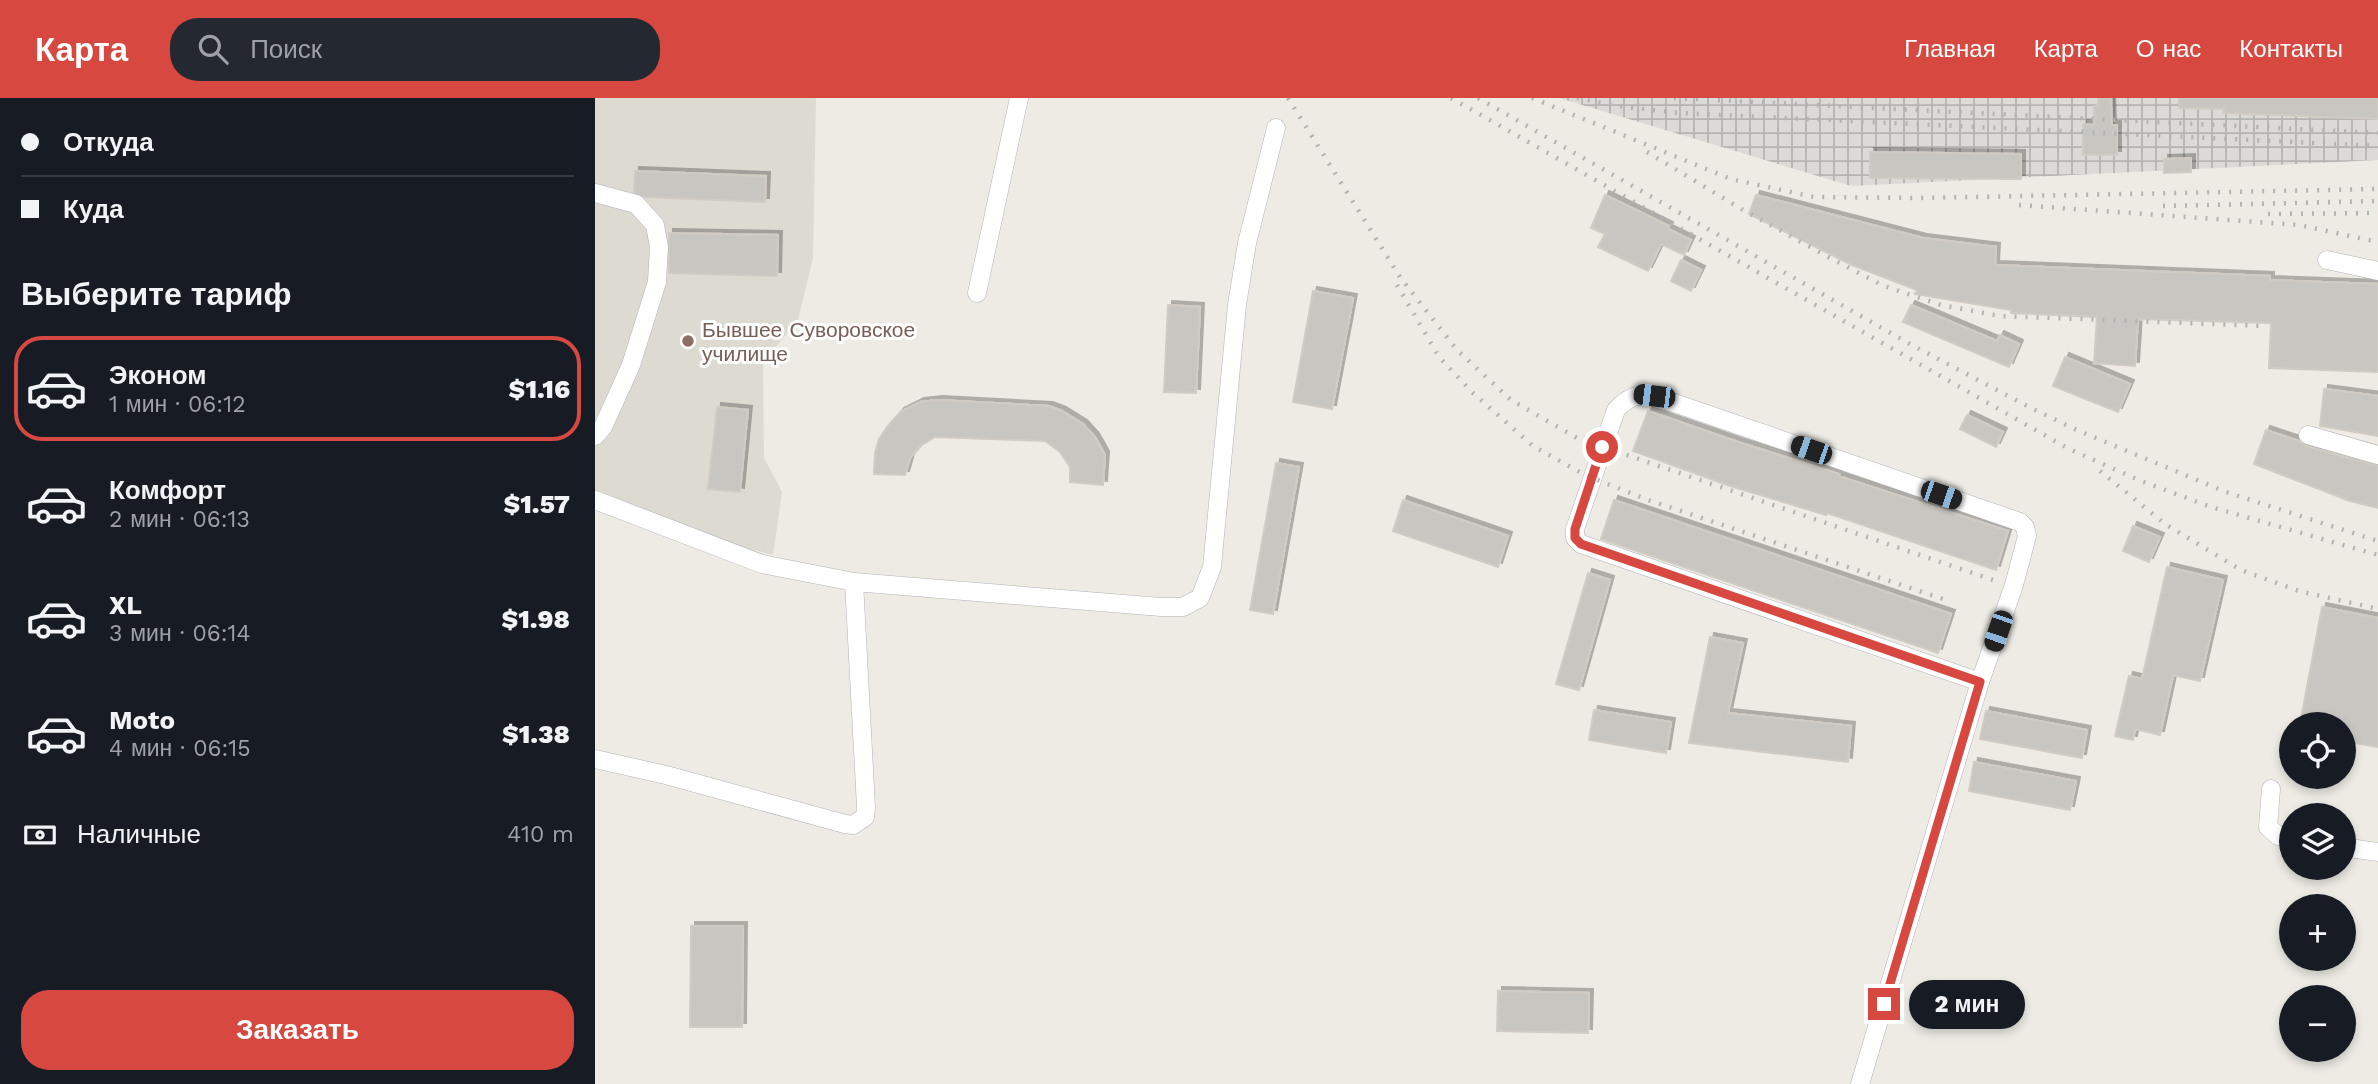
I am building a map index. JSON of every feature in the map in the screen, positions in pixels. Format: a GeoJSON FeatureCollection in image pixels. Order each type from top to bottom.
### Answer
{"type":"FeatureCollection","features":[{"type":"Feature","properties":{"kind":"street"},"geometry":{"type":"LineString","coordinates":[[977,293],[1019,98]]}},
{"type":"Feature","properties":{"kind":"street"},"geometry":{"type":"LineString","coordinates":[[595,500],[762,564],[854,582],[1161,607],[1182,607],[1201,598],[1212,567],[1237,305],[1247,243],[1276,128]]}},
{"type":"Feature","properties":{"kind":"street"},"geometry":{"type":"LineString","coordinates":[[595,193],[636,204],[655,225],[659,247],[657,282],[631,365],[603,427],[595,436]]}},
{"type":"Feature","properties":{"kind":"street"},"geometry":{"type":"LineString","coordinates":[[2327,260],[2378,271]]}},
{"type":"Feature","properties":{"kind":"street"},"geometry":{"type":"LineString","coordinates":[[1860,1084],[1980,682],[2014,585],[2027,536],[2025,527],[2020,522],[1654,396],[1639,394],[1626,399],[1616,410],[1575,529],[1575,538],[1581,544],[1980,682]]}},
{"type":"Feature","properties":{"kind":"street"},"geometry":{"type":"LineString","coordinates":[[2308,435],[2378,455]]}},
{"type":"Feature","properties":{"kind":"street"},"geometry":{"type":"LineString","coordinates":[[595,759],[666,775],[845,824],[853,825],[860,821],[865,817],[866,807],[854,582]]}},
{"type":"Feature","properties":{"kind":"street"},"geometry":{"type":"LineString","coordinates":[[2271,789],[2267,822],[2268,827],[2279,836]]}},
{"type":"Feature","properties":{"kind":"street"},"geometry":{"type":"LineString","coordinates":[[2356,849],[2378,852]]}},
{"type":"Feature","properties":{"kind":"shaded area","name":"Бывшее Суворовское училище"},"geometry":{"type":"Polygon","coordinates":[[[595,98],[816,98],[813,258],[798,320],[763,362],[764,458],[782,492],[773,555],[682,526],[595,491],[595,98]]]}},
{"type":"Feature","properties":{"kind":"shaded area"},"geometry":{"type":"Polygon","coordinates":[[[1559,98],[2378,98],[2378,160],[1851,186],[1559,98]]]}},
{"type":"Feature","properties":{"kind":"building"},"geometry":{"type":"Polygon","coordinates":[[[2098,98],[2111,98],[2112,125],[2117,125],[2117,155],[2083,155],[2083,124],[2094,125],[2094,106],[2098,106],[2098,98]]]}},
{"type":"Feature","properties":{"kind":"building"},"geometry":{"type":"Polygon","coordinates":[[[2179,98],[2378,98],[2378,119],[2223,113],[2224,109],[2179,108],[2179,98]]]}},
{"type":"Feature","properties":{"kind":"building"},"geometry":{"type":"Polygon","coordinates":[[[1870,152],[2021,154],[2021,179],[1870,178],[1870,152]]]}},
{"type":"Feature","properties":{"kind":"building"},"geometry":{"type":"Polygon","coordinates":[[[2191,158],[2191,172],[2164,173],[2164,159],[2191,158]]]}},
{"type":"Feature","properties":{"kind":"building"},"geometry":{"type":"Polygon","coordinates":[[[635,171],[766,176],[765,202],[645,197],[634,192],[635,171]]]}},
{"type":"Feature","properties":{"kind":"building"},"geometry":{"type":"Polygon","coordinates":[[[1605,195],[1669,226],[1668,229],[1691,240],[1684,255],[1661,244],[1648,271],[1598,247],[1605,234],[1591,228],[1605,195]]]}},
{"type":"Feature","properties":{"kind":"building"},"geometry":{"type":"Polygon","coordinates":[[[1756,195],[1923,238],[1996,247],[1995,265],[2270,276],[2270,280],[2378,284],[2378,372],[2269,368],[2271,323],[2138,319],[2135,366],[2094,363],[2097,317],[2011,313],[2011,310],[1915,294],[1917,290],[1852,265],[1749,214],[1756,195]]]}},
{"type":"Feature","properties":{"kind":"building"},"geometry":{"type":"Polygon","coordinates":[[[669,233],[778,235],[777,276],[669,273],[669,233]]]}},
{"type":"Feature","properties":{"kind":"building"},"geometry":{"type":"Polygon","coordinates":[[[1681,260],[1701,270],[1691,291],[1671,281],[1681,260]]]}},
{"type":"Feature","properties":{"kind":"building"},"geometry":{"type":"Polygon","coordinates":[[[1313,291],[1353,298],[1332,409],[1293,402],[1313,291]]]}},
{"type":"Feature","properties":{"kind":"building"},"geometry":{"type":"Polygon","coordinates":[[[1168,305],[1200,307],[1196,393],[1164,392],[1168,305]]]}},
{"type":"Feature","properties":{"kind":"building"},"geometry":{"type":"Polygon","coordinates":[[[1911,305],[1997,341],[2000,335],[2019,344],[2009,367],[1903,322],[1911,305]]]}},
{"type":"Feature","properties":{"kind":"building"},"geometry":{"type":"Polygon","coordinates":[[[2065,357],[2130,384],[2118,412],[2053,386],[2065,357]]]}},
{"type":"Feature","properties":{"kind":"building"},"geometry":{"type":"Polygon","coordinates":[[[2324,389],[2378,396],[2378,436],[2320,426],[2324,389]]]}},
{"type":"Feature","properties":{"kind":"building"},"geometry":{"type":"Polygon","coordinates":[[[938,400],[1049,406],[1062,411],[1083,424],[1095,437],[1105,455],[1103,485],[1070,482],[1070,467],[1060,452],[1045,441],[935,437],[920,446],[910,458],[905,475],[874,474],[875,453],[879,439],[887,427],[900,412],[920,402],[938,400]]]}},
{"type":"Feature","properties":{"kind":"building"},"geometry":{"type":"Polygon","coordinates":[[[717,407],[748,410],[740,492],[708,489],[717,407]]]}},
{"type":"Feature","properties":{"kind":"building"},"geometry":{"type":"Polygon","coordinates":[[[1648,411],[2008,531],[1996,570],[1827,513],[1826,515],[1727,485],[1633,451],[1648,411]]]}},
{"type":"Feature","properties":{"kind":"building"},"geometry":{"type":"Polygon","coordinates":[[[1967,415],[2003,432],[1996,447],[1960,429],[1967,415]]]}},
{"type":"Feature","properties":{"kind":"building"},"geometry":{"type":"Polygon","coordinates":[[[2266,430],[2299,441],[2305,446],[2378,466],[2378,508],[2350,501],[2254,464],[2266,430]]]}},
{"type":"Feature","properties":{"kind":"building"},"geometry":{"type":"Polygon","coordinates":[[[1276,463],[1299,467],[1273,614],[1250,610],[1276,463]]]}},
{"type":"Feature","properties":{"kind":"building"},"geometry":{"type":"Polygon","coordinates":[[[1403,500],[1508,536],[1498,567],[1393,531],[1403,500]]]}},
{"type":"Feature","properties":{"kind":"building"},"geometry":{"type":"Polygon","coordinates":[[[1614,500],[1951,614],[1938,653],[1601,539],[1614,500]]]}},
{"type":"Feature","properties":{"kind":"building"},"geometry":{"type":"Polygon","coordinates":[[[2133,526],[2160,537],[2149,562],[2123,551],[2133,526]]]}},
{"type":"Feature","properties":{"kind":"building"},"geometry":{"type":"Polygon","coordinates":[[[2167,567],[2223,580],[2200,681],[2173,675],[2160,735],[2135,729],[2133,740],[2115,736],[2129,676],[2142,679],[2167,567]]]}},
{"type":"Feature","properties":{"kind":"building"},"geometry":{"type":"Polygon","coordinates":[[[1588,573],[1610,580],[1579,690],[1556,684],[1588,573]]]}},
{"type":"Feature","properties":{"kind":"building"},"geometry":{"type":"Polygon","coordinates":[[[2322,607],[2378,618],[2378,747],[2356,743],[2356,712],[2302,712],[2322,607]]]}},
{"type":"Feature","properties":{"kind":"building"},"geometry":{"type":"Polygon","coordinates":[[[1710,637],[1743,643],[1728,713],[1851,726],[1848,762],[1689,743],[1710,637]]]}},
{"type":"Feature","properties":{"kind":"building"},"geometry":{"type":"Polygon","coordinates":[[[1594,710],[1671,722],[1666,753],[1589,740],[1594,710]]]}},
{"type":"Feature","properties":{"kind":"building"},"geometry":{"type":"Polygon","coordinates":[[[1986,711],[2087,730],[2082,758],[1980,739],[1986,711]]]}},
{"type":"Feature","properties":{"kind":"building"},"geometry":{"type":"Polygon","coordinates":[[[1974,762],[2076,781],[2070,810],[1969,791],[1974,762]]]}},
{"type":"Feature","properties":{"kind":"building"},"geometry":{"type":"Polygon","coordinates":[[[691,926],[743,926],[742,1027],[690,1027],[691,926]]]}},
{"type":"Feature","properties":{"kind":"building"},"geometry":{"type":"Polygon","coordinates":[[[1498,991],[1589,993],[1588,1033],[1497,1031],[1498,991]]]}},
{"type":"Feature","properties":{"kind":"railway"},"geometry":{"type":"LineString","coordinates":[[1288,98],[1400,277],[1457,350],[1511,400],[1577,438],[1999,582]]}},
{"type":"Feature","properties":{"kind":"railway"},"geometry":{"type":"LineString","coordinates":[[1451,98],[2069,449],[2141,481],[2211,507],[2378,555]]}},
{"type":"Feature","properties":{"kind":"railway"},"geometry":{"type":"LineString","coordinates":[[1478,98],[1910,344],[2031,408],[2079,431],[2226,492],[2378,541]]}},
{"type":"Feature","properties":{"kind":"railway"},"geometry":{"type":"LineString","coordinates":[[1532,98],[1731,179],[1814,197],[1921,198],[2378,189]]}},
{"type":"Feature","properties":{"kind":"railway"},"geometry":{"type":"LineString","coordinates":[[1577,98],[1680,113],[2378,146]]}},
{"type":"Feature","properties":{"kind":"railway"},"geometry":{"type":"LineString","coordinates":[[1674,98],[2378,133]]}},
{"type":"Feature","properties":{"kind":"railway"},"geometry":{"type":"LineString","coordinates":[[1647,152],[1743,210],[1832,259],[1884,286],[1941,305],[2000,316],[2264,326]]}},
{"type":"Feature","properties":{"kind":"railway"},"geometry":{"type":"LineString","coordinates":[[2163,206],[2378,201]]}},
{"type":"Feature","properties":{"kind":"railway"},"geometry":{"type":"LineString","coordinates":[[2019,205],[2299,225],[2378,242]]}},
{"type":"Feature","properties":{"kind":"railway"},"geometry":{"type":"LineString","coordinates":[[2268,214],[2378,213]]}},
{"type":"Feature","properties":{"kind":"railway"},"geometry":{"type":"LineString","coordinates":[[1397,285],[1439,357],[1473,393],[1533,446],[1585,475],[1651,501],[1946,600]]}},
{"type":"Feature","properties":{"kind":"railway"},"geometry":{"type":"LineString","coordinates":[[2100,471],[2165,524],[2241,570],[2299,591],[2378,609]]}},
{"type":"Feature","properties":{"kind":"place","name":"Бывшее Суворовское училище"},"geometry":{"type":"Point","coordinates":[688,341]}},
{"type":"Feature","properties":{"kind":"route"},"geometry":{"type":"LineString","coordinates":[[1602,447],[1575,529],[1575,538],[1581,544],[1980,682],[1884,1004]]}}]}
